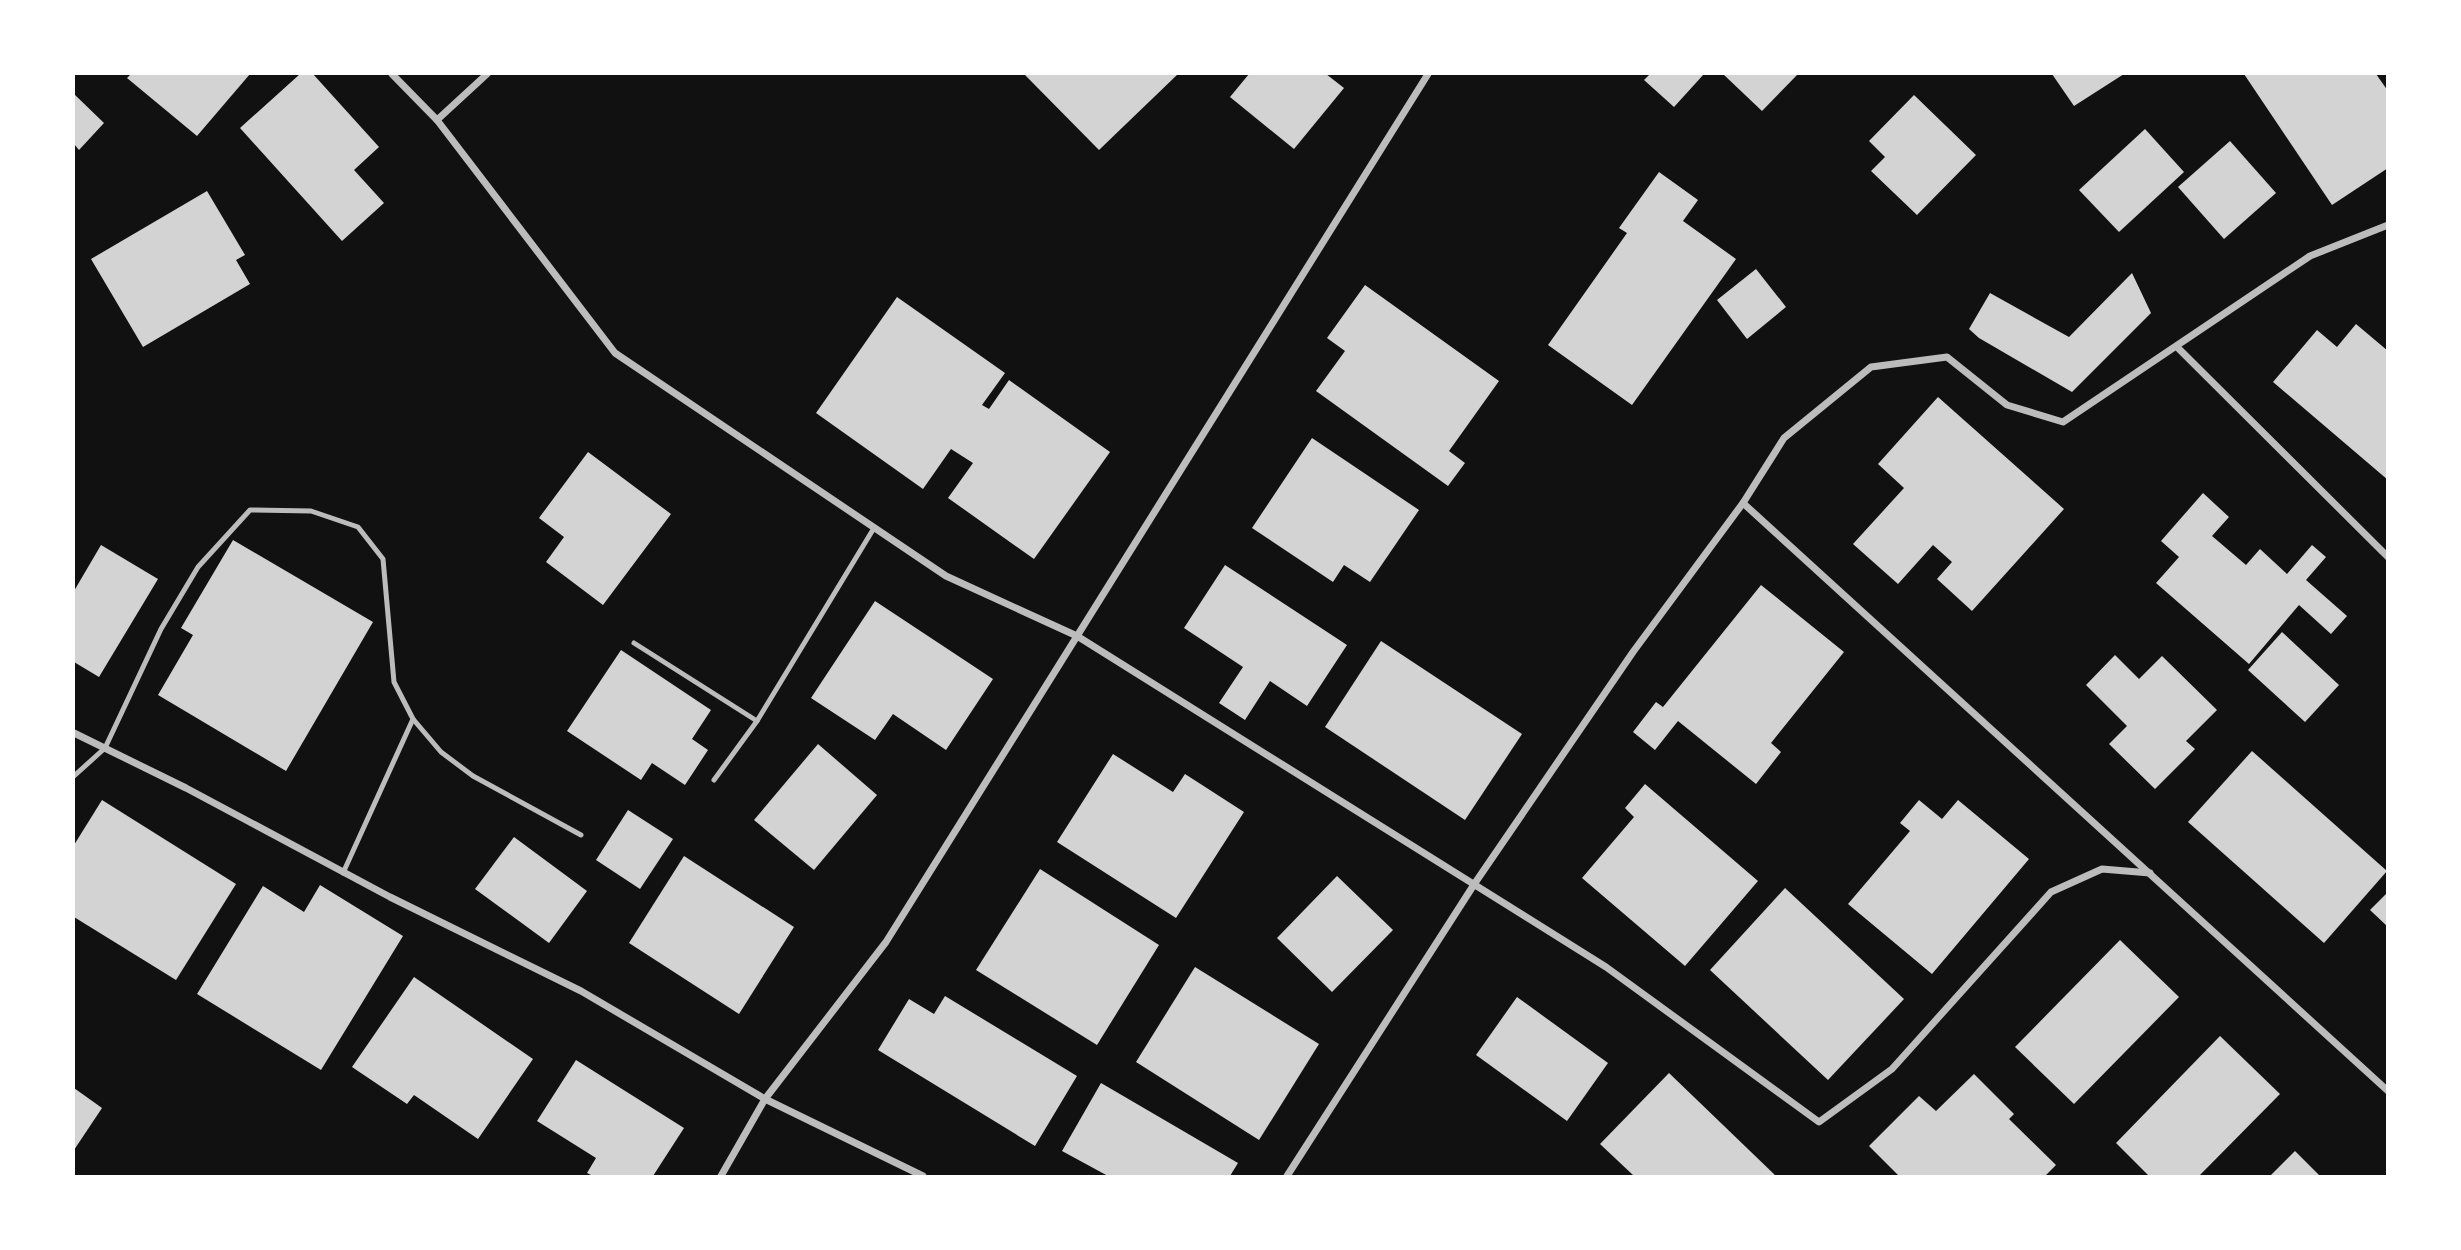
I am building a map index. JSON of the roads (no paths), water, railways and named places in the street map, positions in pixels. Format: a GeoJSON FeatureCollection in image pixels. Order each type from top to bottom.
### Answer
{"type":"FeatureCollection","features":[{"type":"Feature","properties":{"kind":"street"},"geometry":{"type":"LineString","coordinates":[[392,74],[437,120],[615,353],[946,576],[1076,636],[1475,883],[1606,967],[1819,1122],[1892,1069],[2051,892],[2102,869],[2150,873]]}},
{"type":"Feature","properties":{"kind":"street"},"geometry":{"type":"LineString","coordinates":[[437,120],[487,74]]}},
{"type":"Feature","properties":{"kind":"street"},"geometry":{"type":"LineString","coordinates":[[721,1177],[765,1099],[887,942],[1429,74]]}},
{"type":"Feature","properties":{"kind":"street"},"geometry":{"type":"LineString","coordinates":[[1287,1177],[1475,883],[1633,652],[1743,503],[1784,438],[1871,367],[1947,357],[2007,405],[2063,422],[2310,256],[2388,225]]}},
{"type":"Feature","properties":{"kind":"street"},"geometry":{"type":"LineString","coordinates":[[2177,347],[2388,557]]}},
{"type":"Feature","properties":{"kind":"street"},"geometry":{"type":"LineString","coordinates":[[1743,503],[2388,1091]]}},
{"type":"Feature","properties":{"kind":"street"},"geometry":{"type":"LineString","coordinates":[[74,733],[343,873],[582,991],[765,1099],[923,1177]]}},
{"type":"Feature","properties":{"kind":"lane"},"geometry":{"type":"LineString","coordinates":[[74,776],[105,748],[161,629],[198,567],[250,510],[311,511],[358,527],[383,559],[394,682],[413,719],[441,752],[473,775],[581,835]]}},
{"type":"Feature","properties":{"kind":"lane"},"geometry":{"type":"LineString","coordinates":[[714,780],[757,721],[874,528]]}},
{"type":"Feature","properties":{"kind":"lane"},"geometry":{"type":"LineString","coordinates":[[634,643],[757,721]]}},
{"type":"Feature","properties":{"kind":"lane"},"geometry":{"type":"LineString","coordinates":[[343,873],[413,719]]}}]}
